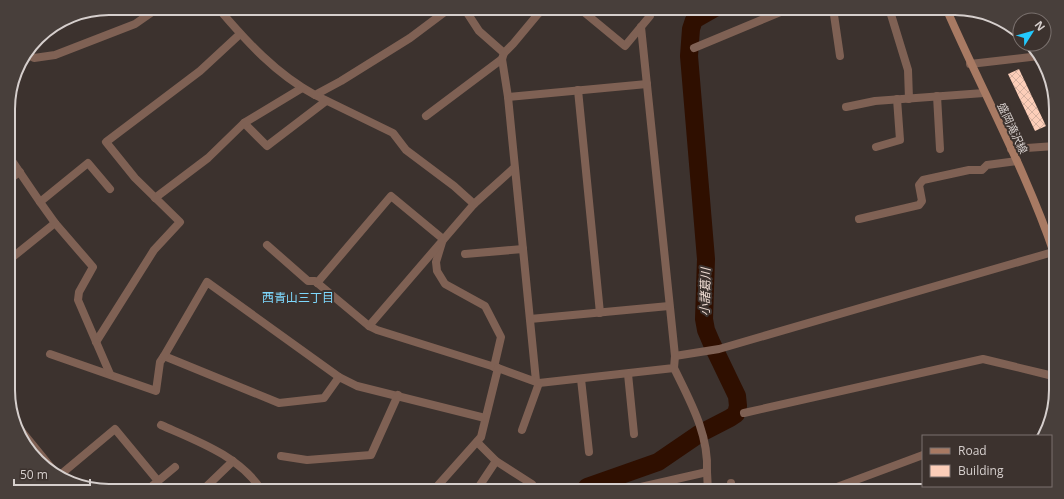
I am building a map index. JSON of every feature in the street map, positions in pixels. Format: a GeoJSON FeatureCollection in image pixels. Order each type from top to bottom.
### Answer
{"type":"FeatureCollection","features":[{"type":"Feature","properties":{"kind":"main road","name":"盛岡滝沢線"},"geometry":{"type":"LineString","coordinates":[[949,15],[970,64],[1011,149],[1049,243]]}},
{"type":"Feature","properties":{"kind":"street"},"geometry":{"type":"LineString","coordinates":[[31,57],[34,58],[55,55],[135,24],[148,15]]}},
{"type":"Feature","properties":{"kind":"street"},"geometry":{"type":"LineString","coordinates":[[224,15],[262,57],[302,88],[392,133],[406,150],[454,186],[474,204]]}},
{"type":"Feature","properties":{"kind":"street"},"geometry":{"type":"LineString","coordinates":[[315,95],[341,81],[410,38],[441,15]]}},
{"type":"Feature","properties":{"kind":"street"},"geometry":{"type":"LineString","coordinates":[[469,15],[480,31],[503,56],[537,382],[522,430]]}},
{"type":"Feature","properties":{"kind":"street"},"geometry":{"type":"LineString","coordinates":[[426,116],[503,56],[537,15]]}},
{"type":"Feature","properties":{"kind":"street"},"geometry":{"type":"LineString","coordinates":[[587,15],[625,46],[650,15]]}},
{"type":"Feature","properties":{"kind":"street"},"geometry":{"type":"LineString","coordinates":[[694,48],[773,15]]}},
{"type":"Feature","properties":{"kind":"street"},"geometry":{"type":"LineString","coordinates":[[834,15],[840,56]]}},
{"type":"Feature","properties":{"kind":"street"},"geometry":{"type":"LineString","coordinates":[[891,15],[908,70],[909,99]]}},
{"type":"Feature","properties":{"kind":"street"},"geometry":{"type":"LineString","coordinates":[[641,27],[675,356],[674,368],[698,418],[708,462],[708,484]]}},
{"type":"Feature","properties":{"kind":"street"},"geometry":{"type":"LineString","coordinates":[[96,342],[154,250],[180,222],[135,178],[106,142],[200,71],[240,34]]}},
{"type":"Feature","properties":{"kind":"street"},"geometry":{"type":"LineString","coordinates":[[970,64],[1033,57]]}},
{"type":"Feature","properties":{"kind":"street"},"geometry":{"type":"LineString","coordinates":[[508,97],[647,84]]}},
{"type":"Feature","properties":{"kind":"street"},"geometry":{"type":"LineString","coordinates":[[155,198],[208,158],[244,123],[302,88]]}},
{"type":"Feature","properties":{"kind":"street"},"geometry":{"type":"LineString","coordinates":[[578,90],[600,313]]}},
{"type":"Feature","properties":{"kind":"street"},"geometry":{"type":"LineString","coordinates":[[846,107],[875,101],[984,93]]}},
{"type":"Feature","properties":{"kind":"street"},"geometry":{"type":"LineString","coordinates":[[937,96],[940,149]]}},
{"type":"Feature","properties":{"kind":"street"},"geometry":{"type":"LineString","coordinates":[[876,147],[900,140],[898,100]]}},
{"type":"Feature","properties":{"kind":"street"},"geometry":{"type":"LineString","coordinates":[[244,123],[267,146],[326,101]]}},
{"type":"Feature","properties":{"kind":"street"},"geometry":{"type":"LineString","coordinates":[[1011,149],[1049,146]]}},
{"type":"Feature","properties":{"kind":"street"},"geometry":{"type":"LineString","coordinates":[[859,219],[919,205],[922,201],[919,184],[923,180],[969,170],[982,170],[987,165],[1016,161]]}},
{"type":"Feature","properties":{"kind":"street"},"geometry":{"type":"LineString","coordinates":[[40,202],[88,163],[110,189]]}},
{"type":"Feature","properties":{"kind":"street"},"geometry":{"type":"LineString","coordinates":[[15,165],[56,224],[93,267],[79,292],[78,300],[110,374]]}},
{"type":"Feature","properties":{"kind":"street"},"geometry":{"type":"LineString","coordinates":[[369,326],[474,204],[514,168]]}},
{"type":"Feature","properties":{"kind":"street"},"geometry":{"type":"LineString","coordinates":[[15,175],[20,172]]}},
{"type":"Feature","properties":{"kind":"street"},"geometry":{"type":"LineString","coordinates":[[317,283],[391,196],[443,239]]}},
{"type":"Feature","properties":{"kind":"street"},"geometry":{"type":"LineString","coordinates":[[15,255],[56,224]]}},
{"type":"Feature","properties":{"kind":"street"},"geometry":{"type":"LineString","coordinates":[[439,484],[481,437],[501,336],[485,306],[445,284],[437,271],[436,262],[443,239]]}},
{"type":"Feature","properties":{"kind":"street"},"geometry":{"type":"LineString","coordinates":[[267,245],[308,281],[315,281],[369,326],[377,330],[496,367],[537,382],[581,379],[674,368]]}},
{"type":"Feature","properties":{"kind":"street"},"geometry":{"type":"LineString","coordinates":[[465,254],[523,249]]}},
{"type":"Feature","properties":{"kind":"street"},"geometry":{"type":"LineString","coordinates":[[675,356],[709,352],[1049,256]]}},
{"type":"Feature","properties":{"kind":"street"},"geometry":{"type":"LineString","coordinates":[[50,354],[100,372],[110,374],[156,392],[160,362],[207,282],[339,376],[357,386],[398,395],[485,418]]}},
{"type":"Feature","properties":{"kind":"street"},"geometry":{"type":"LineString","coordinates":[[530,319],[669,306]]}},
{"type":"Feature","properties":{"kind":"street"},"geometry":{"type":"LineString","coordinates":[[164,356],[279,403],[324,398],[339,376]]}},
{"type":"Feature","properties":{"kind":"street"},"geometry":{"type":"LineString","coordinates":[[744,413],[983,359],[1049,374]]}},
{"type":"Feature","properties":{"kind":"street"},"geometry":{"type":"LineString","coordinates":[[628,374],[634,434]]}},
{"type":"Feature","properties":{"kind":"street"},"geometry":{"type":"LineString","coordinates":[[581,379],[589,452]]}},
{"type":"Feature","properties":{"kind":"street"},"geometry":{"type":"LineString","coordinates":[[281,456],[307,460],[371,456],[398,395]]}},
{"type":"Feature","properties":{"kind":"street"},"geometry":{"type":"LineString","coordinates":[[161,425],[199,442],[233,461],[246,471],[255,484]]}},
{"type":"Feature","properties":{"kind":"street"},"geometry":{"type":"LineString","coordinates":[[64,472],[115,429],[158,480]]}},
{"type":"Feature","properties":{"kind":"street"},"geometry":{"type":"LineString","coordinates":[[477,442],[496,461],[532,484]]}},
{"type":"Feature","properties":{"kind":"street"},"geometry":{"type":"LineString","coordinates":[[33,445],[44,458]]}},
{"type":"Feature","properties":{"kind":"street"},"geometry":{"type":"LineString","coordinates":[[845,484],[922,455]]}},
{"type":"Feature","properties":{"kind":"street"},"geometry":{"type":"LineString","coordinates":[[209,484],[233,461]]}},
{"type":"Feature","properties":{"kind":"street"},"geometry":{"type":"LineString","coordinates":[[481,484],[496,461]]}},
{"type":"Feature","properties":{"kind":"street"},"geometry":{"type":"LineString","coordinates":[[154,484],[175,467]]}},
{"type":"Feature","properties":{"kind":"street"},"geometry":{"type":"LineString","coordinates":[[660,484],[707,472]]}},
{"type":"Feature","properties":{"kind":"building"},"geometry":{"type":"Polygon","coordinates":[[[1019,69],[1046,126],[1035,131],[1008,74],[1019,69]]]}},
{"type":"Feature","properties":{"kind":"waterway","name":"小諸葛川"},"geometry":{"type":"LineString","coordinates":[[596,484],[658,462],[699,434],[736,414],[738,406],[737,396],[712,344],[706,330],[704,319],[706,259],[689,56],[691,29],[694,20],[703,15]]}},
{"type":"Feature","properties":{"kind":"district","name":"西青山三丁目"},"geometry":{"type":"Point","coordinates":[298,297]}}]}
